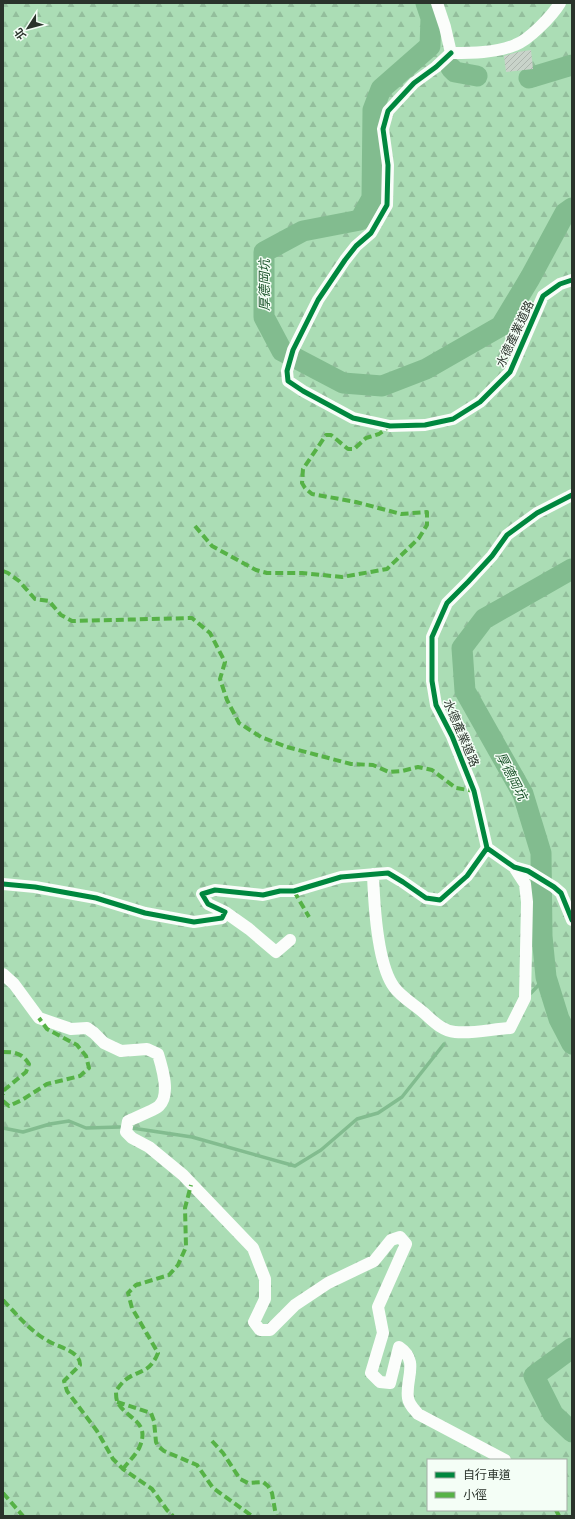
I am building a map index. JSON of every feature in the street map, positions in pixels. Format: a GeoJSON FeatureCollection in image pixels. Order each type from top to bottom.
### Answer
{"type":"FeatureCollection","features":[{"type":"Feature","properties":{"kind":"street"},"geometry":{"type":"LineString","coordinates":[[437,3],[445,27],[451,54],[486,52],[516,45],[536,30],[555,12],[560,3]]}},
{"type":"Feature","properties":{"kind":"street","name":"水德產業道路"},"geometry":{"type":"LineString","coordinates":[[451,54],[414,83],[388,111],[383,129],[388,165],[387,205],[371,233],[356,246],[318,300],[293,350],[286,371],[288,381],[352,418],[390,426],[425,425],[453,419],[480,402],[510,372],[543,296],[560,284],[572,280]]}},
{"type":"Feature","properties":{"kind":"street","name":"水德產業道路"},"geometry":{"type":"LineString","coordinates":[[487,848],[474,791],[452,736],[436,705],[432,681],[432,637],[446,603],[492,556],[507,535],[537,513],[572,495]]}},
{"type":"Feature","properties":{"kind":"street"},"geometry":{"type":"LineString","coordinates":[[290,940],[276,952],[249,929],[225,912],[208,904],[202,894],[215,890],[264,895],[280,891],[294,891],[341,877],[374,874],[388,873],[426,898],[440,900],[467,876],[487,848],[514,868],[525,884],[527,902],[525,998],[510,1028],[454,1032],[442,1028],[395,988],[387,976],[374,910],[374,874]]}},
{"type":"Feature","properties":{"kind":"street"},"geometry":{"type":"LineString","coordinates":[[514,868],[528,871],[561,893],[572,920]]}},
{"type":"Feature","properties":{"kind":"street"},"geometry":{"type":"LineString","coordinates":[[3,884],[35,887],[88,897],[144,913],[194,922],[222,918],[225,912]]}},
{"type":"Feature","properties":{"kind":"street"},"geometry":{"type":"LineString","coordinates":[[3,974],[14,984],[39,1018],[72,1029],[87,1028],[104,1043],[121,1051],[147,1049],[158,1054],[164,1074],[164,1096],[159,1106],[128,1121],[126,1132],[132,1138],[149,1147],[183,1175],[253,1248],[264,1279],[265,1300],[254,1322],[260,1330],[270,1330],[295,1305],[322,1287],[374,1261],[391,1240],[400,1237],[406,1244],[378,1307],[383,1333],[371,1373],[380,1382],[390,1383],[398,1347],[404,1351],[411,1363],[408,1398],[414,1410],[418,1414],[503,1459]]}},
{"type":"Feature","properties":{"kind":"green space"},"geometry":{"type":"Polygon","coordinates":[[[3,3],[572,3],[572,1516],[3,1516],[3,3]]]}},
{"type":"Feature","properties":{"kind":"building"},"geometry":{"type":"Polygon","coordinates":[[[531,50],[533,69],[506,72],[504,56],[531,50]]]}},
{"type":"Feature","properties":{"kind":"waterway","name":"厚德岡坑"},"geometry":{"type":"LineString","coordinates":[[426,3],[431,18],[430,46],[381,89],[373,110],[372,198],[360,220],[303,231],[264,252],[264,317],[282,351],[343,383],[382,386],[426,369],[501,326],[530,278],[565,213],[572,208]]}},
{"type":"Feature","properties":{"kind":"waterway"},"geometry":{"type":"LineString","coordinates":[[529,78],[572,65]]}},
{"type":"Feature","properties":{"kind":"waterway"},"geometry":{"type":"LineString","coordinates":[[451,68],[455,72],[477,76]]}},
{"type":"Feature","properties":{"kind":"waterway","name":"厚德岡坑"},"geometry":{"type":"LineString","coordinates":[[572,569],[484,619],[462,648],[465,691],[523,794],[541,853],[542,936],[546,977],[559,1019],[572,1044]]}},
{"type":"Feature","properties":{"kind":"waterway"},"geometry":{"type":"LineString","coordinates":[[531,993],[546,977]]}},
{"type":"Feature","properties":{"kind":"waterway"},"geometry":{"type":"LineString","coordinates":[[132,1128],[192,1137],[295,1166],[321,1150],[357,1119],[378,1113],[402,1097],[444,1044]]}},
{"type":"Feature","properties":{"kind":"waterway"},"geometry":{"type":"LineString","coordinates":[[3,1128],[23,1132],[50,1124],[69,1121],[86,1128],[120,1127]]}},
{"type":"Feature","properties":{"kind":"waterway","name":"厚德岡坑"},"geometry":{"type":"LineString","coordinates":[[572,1348],[534,1376],[553,1414],[572,1432]]}},
{"type":"Feature","properties":{"kind":"marked path"},"geometry":{"type":"LineString","coordinates":[[195,526],[212,546],[256,570],[267,573],[302,573],[342,577],[387,569],[419,538],[427,525],[427,512],[401,514],[356,502],[312,494],[302,483],[303,469],[326,435],[331,435],[348,449],[354,449],[366,438],[379,434],[390,426]]}},
{"type":"Feature","properties":{"kind":"marked path"},"geometry":{"type":"LineString","coordinates":[[3,571],[19,581],[35,599],[49,601],[61,615],[72,621],[192,618],[210,633],[225,662],[220,679],[227,700],[239,723],[261,737],[287,747],[351,764],[373,765],[389,772],[402,771],[418,767],[432,770],[456,788],[474,791]]}},
{"type":"Feature","properties":{"kind":"marked path"},"geometry":{"type":"LineString","coordinates":[[294,891],[309,917]]}},
{"type":"Feature","properties":{"kind":"marked path"},"geometry":{"type":"LineString","coordinates":[[3,1101],[9,1106],[22,1100],[47,1084],[80,1076],[89,1068],[86,1056],[77,1045],[47,1029],[39,1018]]}},
{"type":"Feature","properties":{"kind":"marked path"},"geometry":{"type":"LineString","coordinates":[[3,1052],[11,1052],[21,1055],[29,1064],[26,1072],[3,1091],[3,1095]]}},
{"type":"Feature","properties":{"kind":"marked path"},"geometry":{"type":"LineString","coordinates":[[123,1469],[139,1449],[142,1431],[136,1421],[118,1403],[116,1399],[116,1391],[129,1377],[143,1371],[151,1365],[158,1353],[132,1308],[128,1293],[136,1285],[169,1275],[178,1265],[186,1247],[185,1208],[191,1185]]}},
{"type":"Feature","properties":{"kind":"marked path"},"geometry":{"type":"LineString","coordinates":[[3,1300],[25,1323],[43,1338],[69,1350],[77,1357],[80,1365],[64,1381],[67,1391],[97,1431],[113,1459],[123,1469],[152,1489],[173,1516]]}},
{"type":"Feature","properties":{"kind":"marked path"},"geometry":{"type":"LineString","coordinates":[[117,1402],[151,1413],[154,1421],[156,1442],[158,1446],[164,1451],[197,1465],[213,1488],[252,1516]]}},
{"type":"Feature","properties":{"kind":"marked path"},"geometry":{"type":"LineString","coordinates":[[212,1441],[223,1453],[240,1479],[248,1483],[263,1482],[268,1486],[272,1493],[276,1516]]}},
{"type":"Feature","properties":{"kind":"marked path"},"geometry":{"type":"LineString","coordinates":[[3,1493],[23,1516]]}},
{"type":"Feature","properties":{"kind":"marked path"},"geometry":{"type":"LineString","coordinates":[[556,1511],[559,1516]]}},
{"type":"Feature","properties":{"kind":"cycle path"},"geometry":{"type":"LineString","coordinates":[[451,53],[436,67],[414,83],[388,111],[383,129],[388,165],[387,205],[371,233],[356,246],[318,300],[293,350],[287,371],[288,381],[303,391],[353,418],[390,426],[425,425],[453,419],[480,402],[510,372],[543,296],[560,284],[572,280]]}},
{"type":"Feature","properties":{"kind":"cycle path"},"geometry":{"type":"LineString","coordinates":[[572,495],[537,513],[507,535],[492,556],[447,603],[432,637],[432,681],[436,705],[452,736],[474,791],[487,848],[514,867],[528,871],[554,887],[561,893],[572,920]]}},
{"type":"Feature","properties":{"kind":"cycle path"},"geometry":{"type":"LineString","coordinates":[[3,884],[35,887],[96,898],[145,913],[194,922],[222,918],[225,912],[208,904],[202,894],[215,890],[263,895],[280,891],[294,891],[341,877],[388,873],[426,898],[440,900],[467,876],[487,848]]}}]}
